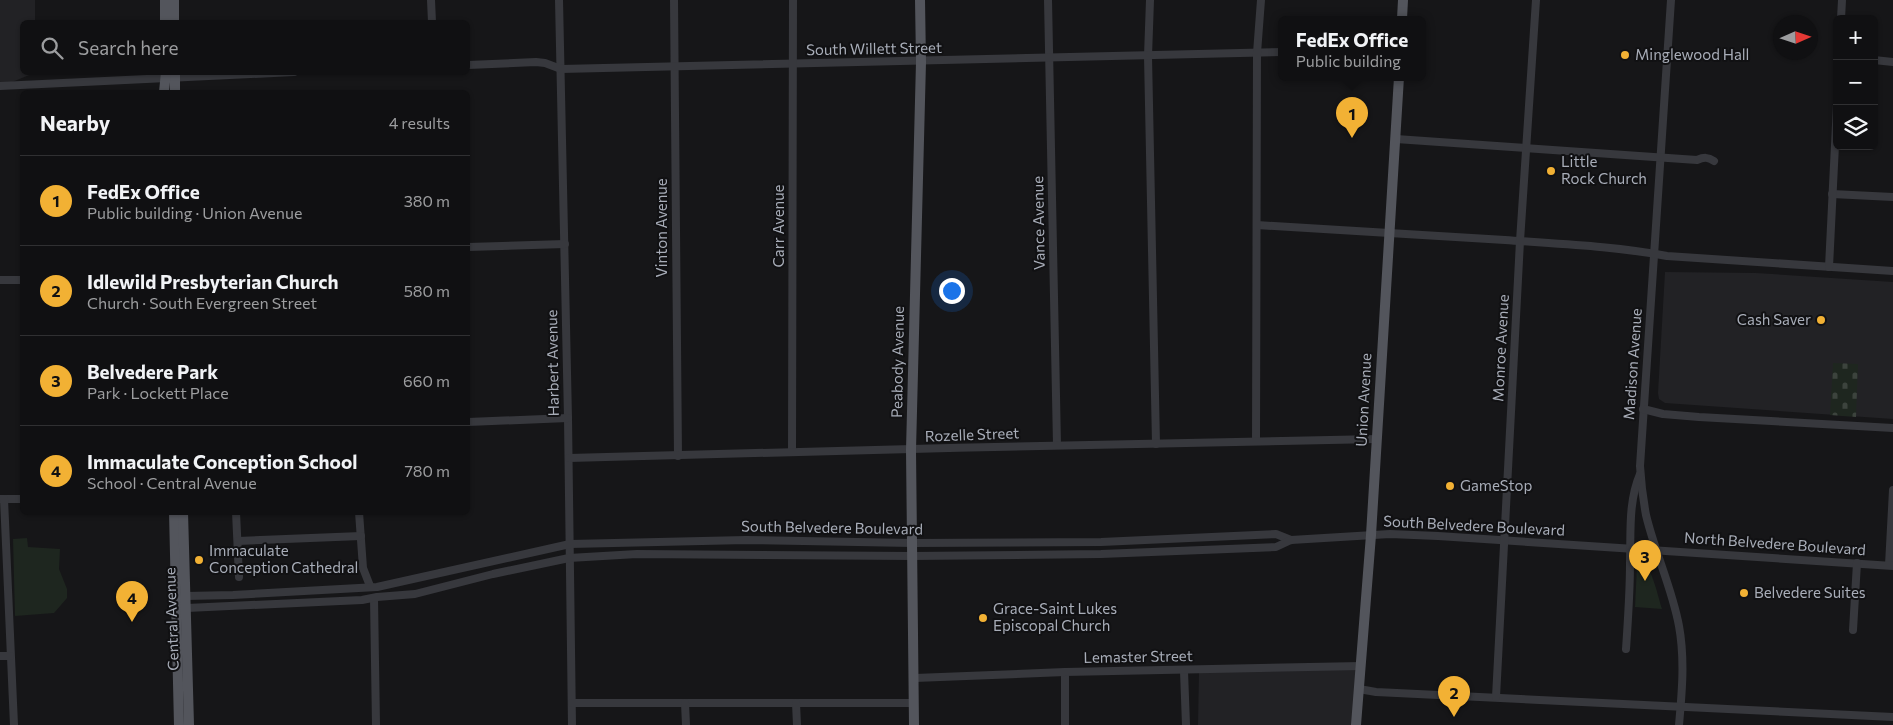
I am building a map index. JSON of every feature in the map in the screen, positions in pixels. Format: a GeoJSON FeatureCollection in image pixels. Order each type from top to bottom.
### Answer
{"type":"FeatureCollection","features":[{"type":"Feature","properties":{"kind":"main road"},"geometry":{"type":"LineString","coordinates":[[165,0],[166,20]]}},
{"type":"Feature","properties":{"kind":"main road"},"geometry":{"type":"LineString","coordinates":[[174,0],[174,20]]}},
{"type":"Feature","properties":{"kind":"main road","name":"Peabody Avenue"},"geometry":{"type":"LineString","coordinates":[[914,725],[911,450],[921,62],[920,0]]}},
{"type":"Feature","properties":{"kind":"main road"},"geometry":{"type":"LineString","coordinates":[[1402,16],[1403,0]]}},
{"type":"Feature","properties":{"kind":"main road"},"geometry":{"type":"LineString","coordinates":[[165,90],[171,75]]}},
{"type":"Feature","properties":{"kind":"main road"},"geometry":{"type":"LineString","coordinates":[[171,75],[175,90]]}},
{"type":"Feature","properties":{"kind":"main road","name":"Union Avenue"},"geometry":{"type":"LineString","coordinates":[[1356,725],[1372,535],[1399,81]]}},
{"type":"Feature","properties":{"kind":"main road","name":"Central Avenue"},"geometry":{"type":"LineString","coordinates":[[174,515],[179,725]]}},
{"type":"Feature","properties":{"kind":"main road","name":"Central Avenue"},"geometry":{"type":"LineString","coordinates":[[184,515],[189,725]]}},
{"type":"Feature","properties":{"kind":"street"},"geometry":{"type":"LineString","coordinates":[[431,0],[432,20]]}},
{"type":"Feature","properties":{"kind":"street","name":"Harbert Avenue"},"geometry":{"type":"LineString","coordinates":[[559,0],[569,458],[572,725]]}},
{"type":"Feature","properties":{"kind":"street","name":"Vinton Avenue"},"geometry":{"type":"LineString","coordinates":[[674,0],[678,456]]}},
{"type":"Feature","properties":{"kind":"street","name":"Carr Avenue"},"geometry":{"type":"LineString","coordinates":[[792,452],[793,0]]}},
{"type":"Feature","properties":{"kind":"street","name":"Vance Avenue"},"geometry":{"type":"LineString","coordinates":[[1048,0],[1057,446]]}},
{"type":"Feature","properties":{"kind":"street"},"geometry":{"type":"LineString","coordinates":[[1150,0],[1148,56],[1156,444]]}},
{"type":"Feature","properties":{"kind":"street"},"geometry":{"type":"LineString","coordinates":[[1256,441],[1257,53],[1261,0]]}},
{"type":"Feature","properties":{"kind":"street","name":"Monroe Avenue"},"geometry":{"type":"LineString","coordinates":[[1496,697],[1520,241],[1536,0]]}},
{"type":"Feature","properties":{"kind":"street","name":"Madison Avenue"},"geometry":{"type":"LineString","coordinates":[[1671,0],[1643,409],[1641,471],[1643,497],[1678,625],[1683,664],[1679,725]]}},
{"type":"Feature","properties":{"kind":"street"},"geometry":{"type":"LineString","coordinates":[[1841,15],[1842,0]]}},
{"type":"Feature","properties":{"kind":"street","name":"South Willett Street"},"geometry":{"type":"LineString","coordinates":[[470,65],[536,62],[561,69],[675,68],[1278,52]]}},
{"type":"Feature","properties":{"kind":"street"},"geometry":{"type":"LineString","coordinates":[[1878,60],[1893,62]]}},
{"type":"Feature","properties":{"kind":"street"},"geometry":{"type":"LineString","coordinates":[[0,86],[30,89],[171,75]]}},
{"type":"Feature","properties":{"kind":"street"},"geometry":{"type":"LineString","coordinates":[[1829,267],[1837,105]]}},
{"type":"Feature","properties":{"kind":"street"},"geometry":{"type":"LineString","coordinates":[[1396,139],[1660,157],[1697,160],[1709,164],[1716,161]]}},
{"type":"Feature","properties":{"kind":"street"},"geometry":{"type":"LineString","coordinates":[[1832,194],[1893,197]]}},
{"type":"Feature","properties":{"kind":"street"},"geometry":{"type":"LineString","coordinates":[[1257,226],[1389,232],[1520,241],[1632,250],[1668,256],[1893,272]]}},
{"type":"Feature","properties":{"kind":"street"},"geometry":{"type":"LineString","coordinates":[[470,246],[564,244]]}},
{"type":"Feature","properties":{"kind":"street"},"geometry":{"type":"LineString","coordinates":[[0,280],[20,280]]}},
{"type":"Feature","properties":{"kind":"street"},"geometry":{"type":"LineString","coordinates":[[1643,409],[1663,414],[1699,417],[1893,428]]}},
{"type":"Feature","properties":{"kind":"street"},"geometry":{"type":"LineString","coordinates":[[470,422],[568,418]]}},
{"type":"Feature","properties":{"kind":"street","name":"Rozelle Street"},"geometry":{"type":"LineString","coordinates":[[569,458],[1377,439]]}},
{"type":"Feature","properties":{"kind":"street"},"geometry":{"type":"LineString","coordinates":[[1626,648],[1631,515],[1634,488],[1641,471]]}},
{"type":"Feature","properties":{"kind":"street"},"geometry":{"type":"LineString","coordinates":[[1891,566],[1893,490]]}},
{"type":"Feature","properties":{"kind":"street"},"geometry":{"type":"LineString","coordinates":[[14,725],[2,499],[20,499]]}},
{"type":"Feature","properties":{"kind":"street"},"geometry":{"type":"LineString","coordinates":[[236,515],[239,577]]}},
{"type":"Feature","properties":{"kind":"street"},"geometry":{"type":"LineString","coordinates":[[359,515],[363,568],[372,587],[367,593],[375,598],[376,725]]}},
{"type":"Feature","properties":{"kind":"street","name":"South Belvedere Boulevard"},"geometry":{"type":"LineString","coordinates":[[186,596],[372,587],[570,544],[746,540],[912,543],[1101,542],[1276,534],[1291,540]]}},
{"type":"Feature","properties":{"kind":"street","name":"South Belvedere Boulevard"},"geometry":{"type":"LineString","coordinates":[[177,604],[187,608],[346,601],[415,594],[493,574],[569,558],[638,554],[912,556],[1101,554],[1276,547],[1291,540],[1390,534],[1656,550]]}},
{"type":"Feature","properties":{"kind":"street"},"geometry":{"type":"LineString","coordinates":[[238,542],[361,536]]}},
{"type":"Feature","properties":{"kind":"street"},"geometry":{"type":"LineString","coordinates":[[746,540],[746,555]]}},
{"type":"Feature","properties":{"kind":"street","name":"North Belvedere Boulevard"},"geometry":{"type":"LineString","coordinates":[[1656,550],[1891,566]]}},
{"type":"Feature","properties":{"kind":"street"},"geometry":{"type":"LineString","coordinates":[[1853,630],[1858,563]]}},
{"type":"Feature","properties":{"kind":"street"},"geometry":{"type":"LineString","coordinates":[[177,604],[186,596]]}},
{"type":"Feature","properties":{"kind":"street"},"geometry":{"type":"LineString","coordinates":[[0,656],[10,656]]}},
{"type":"Feature","properties":{"kind":"street","name":"Lemaster Street"},"geometry":{"type":"LineString","coordinates":[[914,678],[1065,672],[1361,666]]}},
{"type":"Feature","properties":{"kind":"street"},"geometry":{"type":"LineString","coordinates":[[1184,671],[1186,725]]}},
{"type":"Feature","properties":{"kind":"street"},"geometry":{"type":"LineString","coordinates":[[1065,672],[1065,725]]}},
{"type":"Feature","properties":{"kind":"street"},"geometry":{"type":"LineString","coordinates":[[1359,689],[1376,692],[1893,717]]}},
{"type":"Feature","properties":{"kind":"street"},"geometry":{"type":"LineString","coordinates":[[572,703],[914,703]]}},
{"type":"Feature","properties":{"kind":"street"},"geometry":{"type":"LineString","coordinates":[[685,703],[686,725]]}},
{"type":"Feature","properties":{"kind":"street"},"geometry":{"type":"LineString","coordinates":[[796,703],[797,725]]}},
{"type":"Feature","properties":{"kind":"shaded area"},"geometry":{"type":"Polygon","coordinates":[[[0,0],[35,0],[35,20],[20,20],[20,75],[29,75],[0,87],[0,0]]]}},
{"type":"Feature","properties":{"kind":"shaded area"},"geometry":{"type":"Polygon","coordinates":[[[1665,272],[1756,273],[1893,282],[1893,419],[1665,403],[1659,399],[1658,393],[1665,272]]]}},
{"type":"Feature","properties":{"kind":"shaded area"},"geometry":{"type":"Polygon","coordinates":[[[1360,668],[1358,725],[1198,725],[1199,672],[1360,668]]]}},
{"type":"Feature","properties":{"kind":"green space"},"geometry":{"type":"Polygon","coordinates":[[[1833,363],[1858,364],[1856,417],[1830,415],[1833,363]]]}},
{"type":"Feature","properties":{"kind":"green space"},"geometry":{"type":"Polygon","coordinates":[[[27,538],[28,547],[60,549],[59,569],[67,589],[67,598],[54,613],[15,616],[13,539],[27,538]]]}},
{"type":"Feature","properties":{"kind":"green space"},"geometry":{"type":"Polygon","coordinates":[[[1641,561],[1645,564],[1651,575],[1662,609],[1635,607],[1637,565],[1641,561]]]}},
{"type":"Feature","properties":{"kind":"place","name":"Minglewood Hall"},"geometry":{"type":"Point","coordinates":[1625,55]}},
{"type":"Feature","properties":{"kind":"place","name":"FedEx Office"},"geometry":{"type":"Point","coordinates":[1352,138]}},
{"type":"Feature","properties":{"kind":"place","name":"Little Rock Church"},"geometry":{"type":"Point","coordinates":[1551,171]}},
{"type":"Feature","properties":{"kind":"place","name":"Cash Saver"},"geometry":{"type":"Point","coordinates":[1821,320]}},
{"type":"Feature","properties":{"kind":"place","name":"GameStop"},"geometry":{"type":"Point","coordinates":[1450,486]}},
{"type":"Feature","properties":{"kind":"place","name":"Immaculate Conception Cathedral"},"geometry":{"type":"Point","coordinates":[199,560]}},
{"type":"Feature","properties":{"kind":"place","name":"Belvedere Park"},"geometry":{"type":"Point","coordinates":[1645,581]}},
{"type":"Feature","properties":{"kind":"place","name":"Belvedere Suites"},"geometry":{"type":"Point","coordinates":[1744,593]}},
{"type":"Feature","properties":{"kind":"place","name":"Grace-Saint Lukes Episcopal Church"},"geometry":{"type":"Point","coordinates":[983,618]}},
{"type":"Feature","properties":{"kind":"place","name":"Immaculate Conception School"},"geometry":{"type":"Point","coordinates":[132,622]}},
{"type":"Feature","properties":{"kind":"place","name":"Idlewild Presbyterian Church"},"geometry":{"type":"Point","coordinates":[1454,717]}}]}
